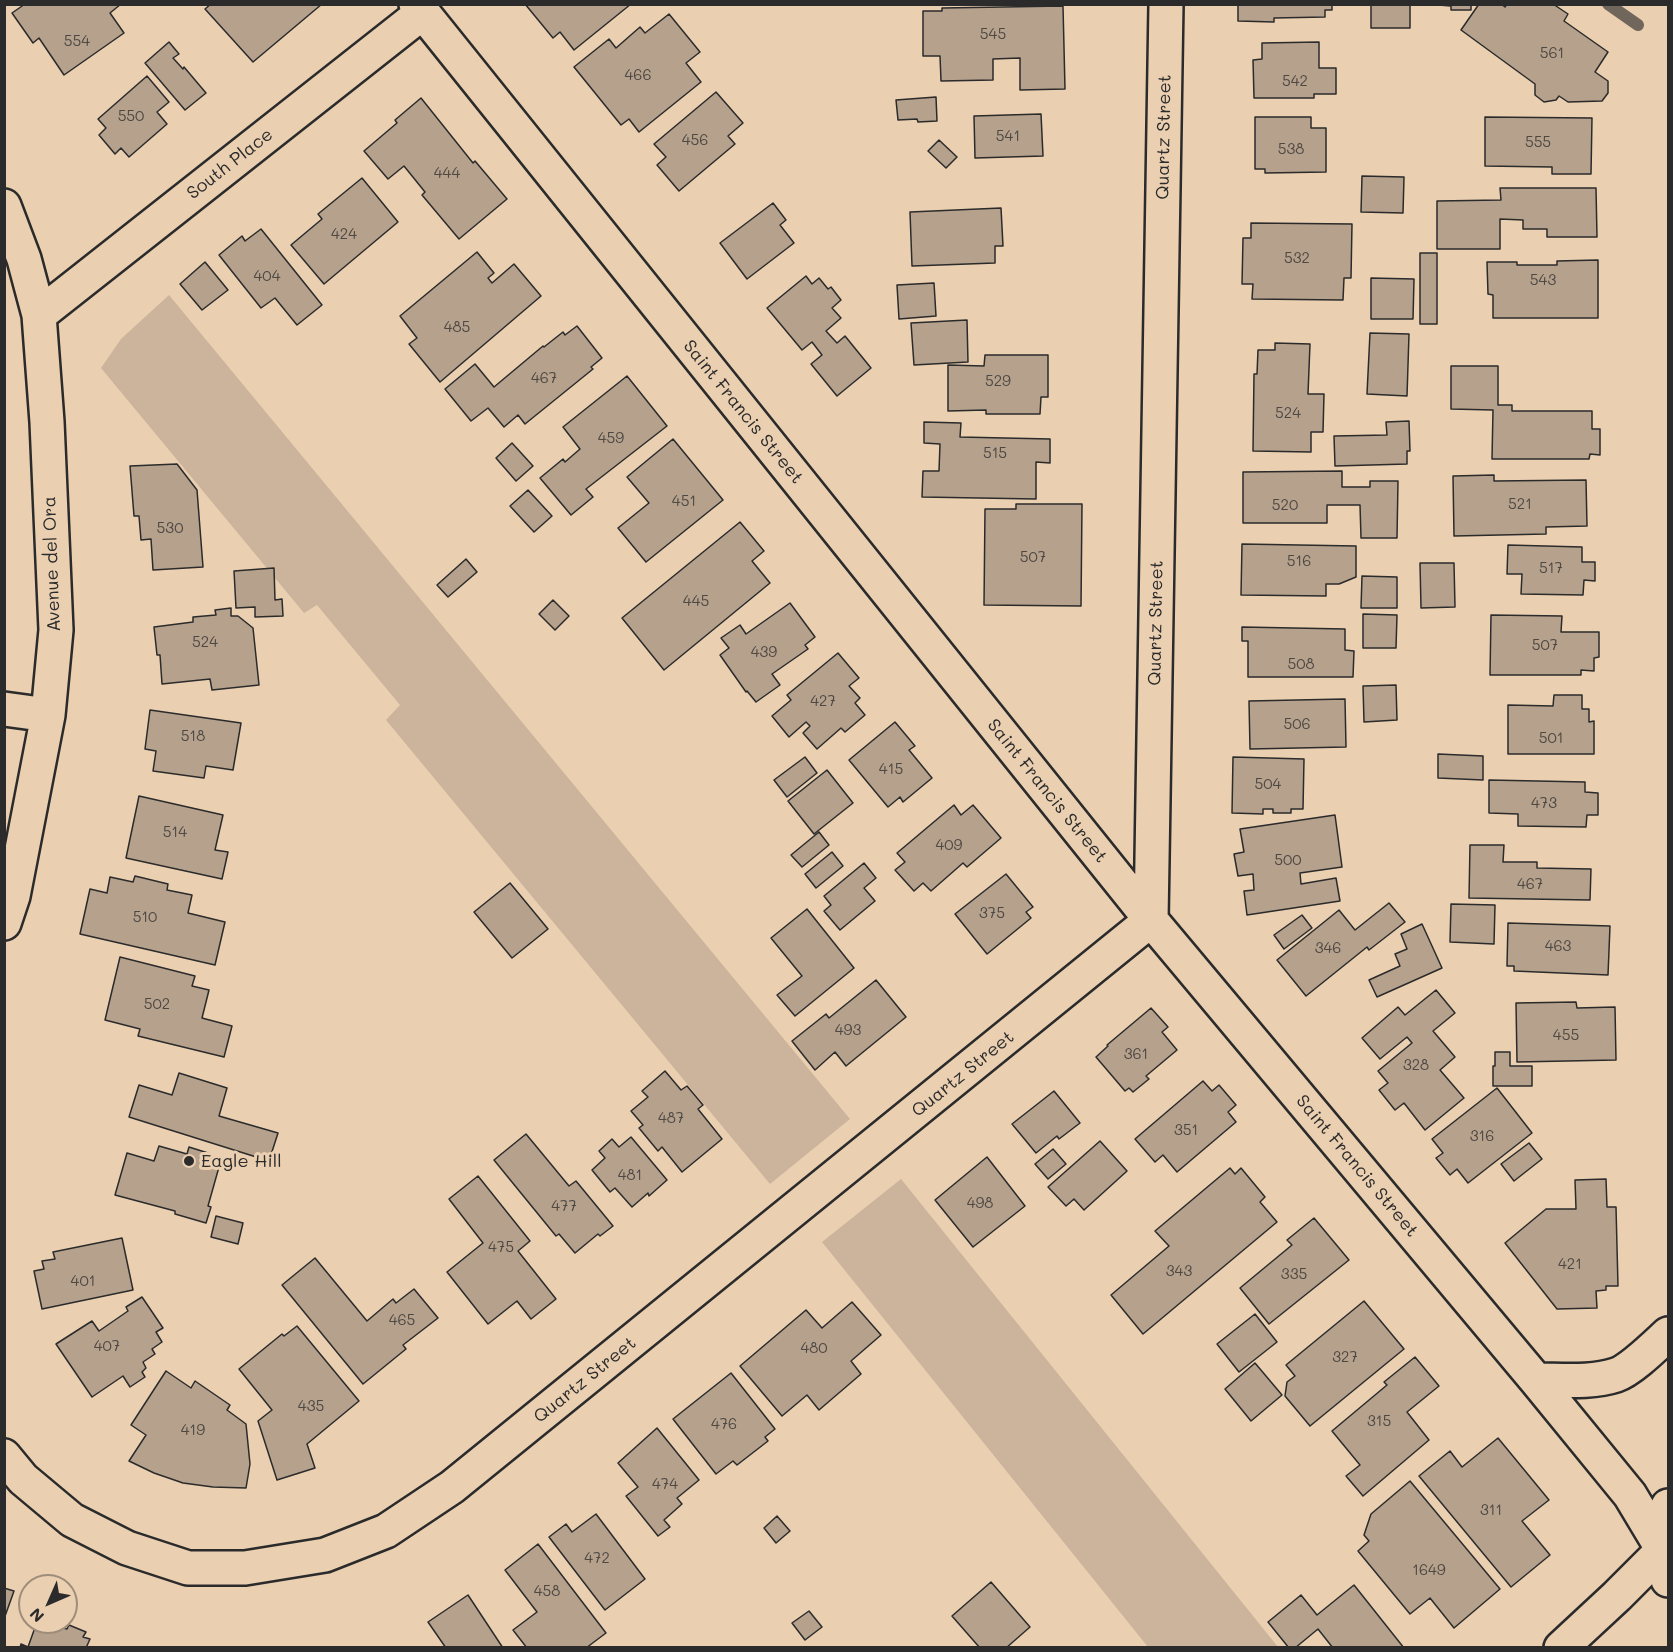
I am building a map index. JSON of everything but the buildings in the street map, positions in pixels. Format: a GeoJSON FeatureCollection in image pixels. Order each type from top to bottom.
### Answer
{"type":"FeatureCollection","features":[{"type":"Feature","properties":{"kind":"street","name":"Quartz Street"},"geometry":{"type":"LineString","coordinates":[[4,1456],[23,1479],[72,1520],[127,1548],[188,1568],[245,1568],[325,1555],[386,1531],[452,1487],[1151,920],[1166,4]]}},
{"type":"Feature","properties":{"kind":"street","name":"Saint Francis Street"},"geometry":{"type":"LineString","coordinates":[[419,8],[1151,920],[1630,1495],[1666,1565]]}},
{"type":"Feature","properties":{"kind":"street","name":"South Place"},"geometry":{"type":"LineString","coordinates":[[39,315],[419,8]]}},
{"type":"Feature","properties":{"kind":"street","name":"Avenue del Ora"},"geometry":{"type":"LineString","coordinates":[[4,206],[24,259],[39,315],[47,422],[56,630],[48,715],[13,896],[4,923]]}},
{"type":"Feature","properties":{"kind":"street"},"geometry":{"type":"LineString","coordinates":[[4,709],[48,715]]}},
{"type":"Feature","properties":{"kind":"street"},"geometry":{"type":"LineString","coordinates":[[1536,1380],[1583,1380],[1618,1375],[1668,1334]]}},
{"type":"Feature","properties":{"kind":"street"},"geometry":{"type":"LineString","coordinates":[[1561,1647],[1617,1596],[1666,1565],[1668,1506]]}},
{"type":"Feature","properties":{"kind":"shaded area"},"geometry":{"type":"Polygon","coordinates":[[[169,295],[850,1119],[770,1184],[386,720],[400,705],[317,605],[304,613],[101,368],[121,339],[169,295]]]}},
{"type":"Feature","properties":{"kind":"shaded area"},"geometry":{"type":"Polygon","coordinates":[[[901,1179],[1278,1647],[1148,1647],[822,1242],[901,1179]]]}},
{"type":"Feature","properties":{"kind":"waterway"},"geometry":{"type":"LineString","coordinates":[[1608,4],[1638,25]]}},
{"type":"Feature","properties":{"kind":"place","name":"Eagle Hill"},"geometry":{"type":"Point","coordinates":[189,1161]}}]}
